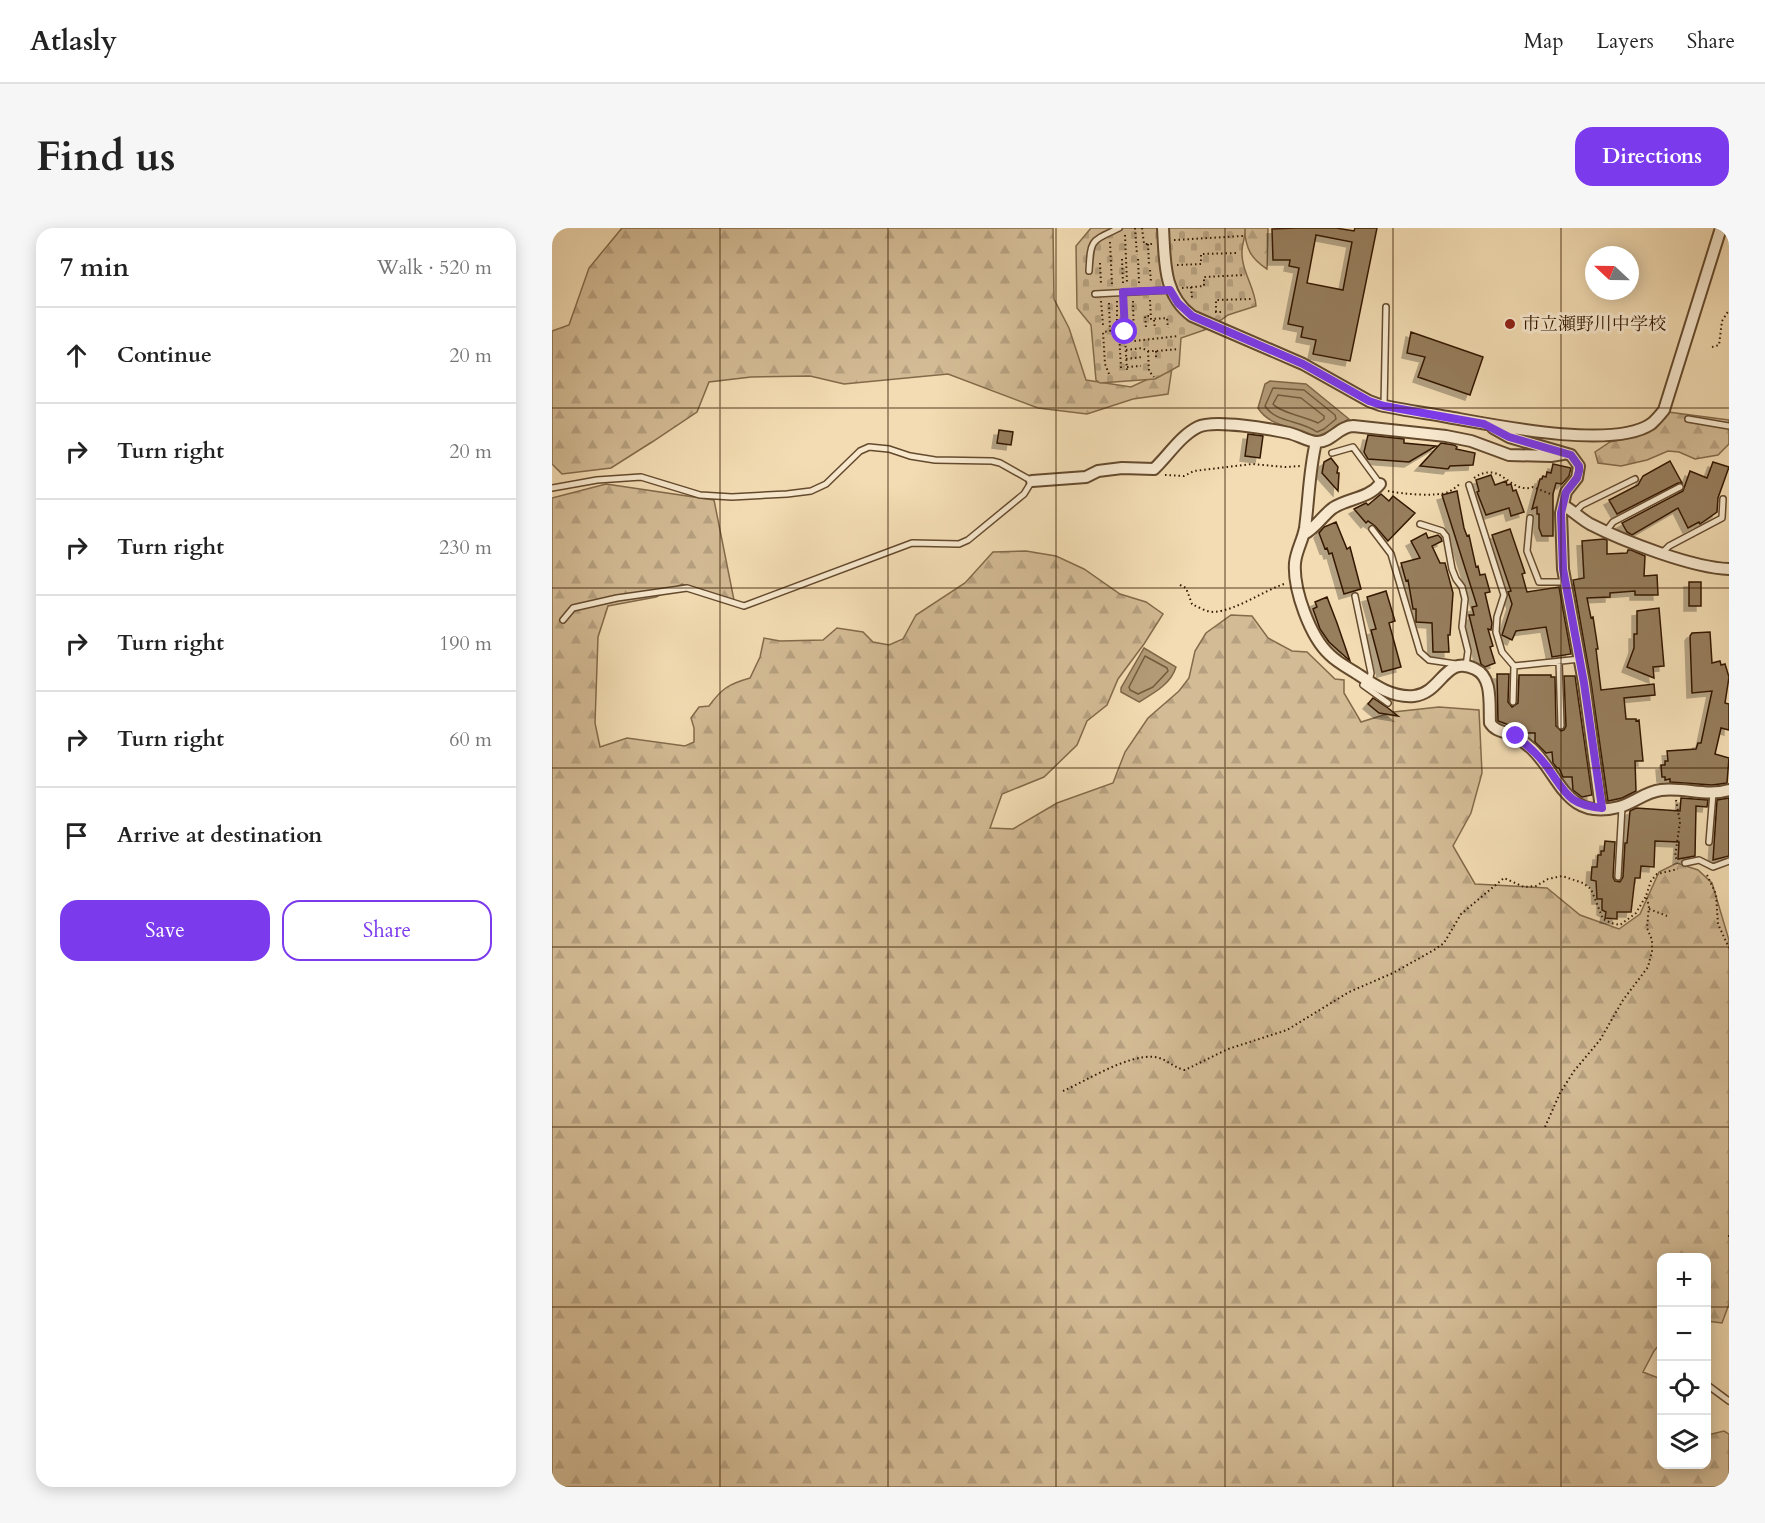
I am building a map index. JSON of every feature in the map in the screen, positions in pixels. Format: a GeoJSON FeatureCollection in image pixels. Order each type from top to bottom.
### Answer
{"type":"FeatureCollection","features":[{"type":"Feature","properties":{"kind":"street"},"geometry":{"type":"LineString","coordinates":[[1163,230],[1169,285],[1178,303],[1192,316],[1303,364],[1369,401],[1384,406],[1484,424],[1564,435],[1611,434],[1651,424],[1664,411],[1721,228]]}},
{"type":"Feature","properties":{"kind":"street"},"geometry":{"type":"LineString","coordinates":[[1032,481],[1086,477],[1098,471],[1122,468],[1154,469],[1190,432],[1208,424],[1220,423],[1289,433],[1316,442],[1328,439],[1346,426],[1353,426],[1446,436],[1471,441],[1509,455],[1563,454]]}},
{"type":"Feature","properties":{"kind":"street"},"geometry":{"type":"LineString","coordinates":[[1484,424],[1509,437],[1571,455],[1579,471],[1577,478],[1566,492],[1561,513],[1563,569],[1580,659],[1602,808]]}},
{"type":"Feature","properties":{"kind":"street"},"geometry":{"type":"LineString","coordinates":[[1316,442],[1310,465],[1304,534],[1295,560],[1295,581],[1316,638],[1330,656],[1368,681],[1399,697],[1417,696],[1433,690],[1449,670],[1462,665],[1479,671],[1487,682],[1490,723],[1493,728],[1516,736],[1532,749],[1549,769],[1565,794],[1574,802],[1586,807],[1602,808],[1622,805],[1662,789],[1718,794],[1729,790]]}},
{"type":"Feature","properties":{"kind":"street"},"geometry":{"type":"LineString","coordinates":[[1304,534],[1332,509],[1369,494],[1380,484]]}},
{"type":"Feature","properties":{"kind":"street"},"geometry":{"type":"LineString","coordinates":[[1563,505],[1590,524],[1662,553],[1728,571]]}},
{"type":"Feature","properties":{"kind":"lane"},"geometry":{"type":"LineString","coordinates":[[1089,271],[1093,242],[1119,228]]}},
{"type":"Feature","properties":{"kind":"lane"},"geometry":{"type":"LineString","coordinates":[[1109,294],[1150,291],[1169,285]]}},
{"type":"Feature","properties":{"kind":"lane"},"geometry":{"type":"LineString","coordinates":[[1384,406],[1386,307]]}},
{"type":"Feature","properties":{"kind":"lane"},"geometry":{"type":"LineString","coordinates":[[1688,419],[1729,426]]}},
{"type":"Feature","properties":{"kind":"lane"},"geometry":{"type":"LineString","coordinates":[[552,488],[597,480],[641,477],[699,495],[732,497],[811,491],[826,484],[860,451],[869,447],[935,460],[992,461],[1032,481],[1024,494],[968,540],[958,544],[912,543],[744,606],[687,588],[617,598],[573,608],[563,620]]}},
{"type":"Feature","properties":{"kind":"lane"},"geometry":{"type":"LineString","coordinates":[[1332,453],[1353,447],[1380,484]]}},
{"type":"Feature","properties":{"kind":"lane"},"geometry":{"type":"LineString","coordinates":[[1575,512],[1582,505],[1635,479]]}},
{"type":"Feature","properties":{"kind":"lane"},"geometry":{"type":"LineString","coordinates":[[1469,485],[1504,595],[1497,617],[1496,632],[1502,652],[1514,666],[1513,702]]}},
{"type":"Feature","properties":{"kind":"lane"},"geometry":{"type":"LineString","coordinates":[[1606,530],[1613,522],[1680,487]]}},
{"type":"Feature","properties":{"kind":"lane"},"geometry":{"type":"LineString","coordinates":[[1662,553],[1669,546],[1722,518],[1723,499]]}},
{"type":"Feature","properties":{"kind":"lane"},"geometry":{"type":"LineString","coordinates":[[1530,518],[1527,551],[1539,582],[1566,582]]}},
{"type":"Feature","properties":{"kind":"lane"},"geometry":{"type":"LineString","coordinates":[[1372,528],[1391,554],[1420,652],[1429,660],[1462,665],[1468,651],[1462,627],[1465,599],[1462,587],[1452,569],[1446,536],[1442,531],[1420,524]]}},
{"type":"Feature","properties":{"kind":"lane"},"geometry":{"type":"LineString","coordinates":[[1355,596],[1371,673],[1368,681],[1363,685],[1388,703]]}},
{"type":"Feature","properties":{"kind":"lane"},"geometry":{"type":"LineString","coordinates":[[1514,666],[1580,659]]}},
{"type":"Feature","properties":{"kind":"lane"},"geometry":{"type":"LineString","coordinates":[[1559,661],[1561,726]]}},
{"type":"Feature","properties":{"kind":"lane"},"geometry":{"type":"LineString","coordinates":[[1709,842],[1713,793]]}},
{"type":"Feature","properties":{"kind":"lane"},"geometry":{"type":"LineString","coordinates":[[1618,877],[1622,805]]}},
{"type":"Feature","properties":{"kind":"lane"},"geometry":{"type":"LineString","coordinates":[[1685,863],[1700,860],[1713,867],[1729,861]]}},
{"type":"Feature","properties":{"kind":"lane"},"geometry":{"type":"LineString","coordinates":[[1711,1387],[1729,1401]]}},
{"type":"Feature","properties":{"kind":"path"},"geometry":{"type":"LineString","coordinates":[[1135,228],[1140,291]]}},
{"type":"Feature","properties":{"kind":"path"},"geometry":{"type":"LineString","coordinates":[[1142,228],[1144,244],[1157,243]]}},
{"type":"Feature","properties":{"kind":"path"},"geometry":{"type":"LineString","coordinates":[[1163,230],[1167,233],[1168,241],[1243,236]]}},
{"type":"Feature","properties":{"kind":"path"},"geometry":{"type":"LineString","coordinates":[[1109,233],[1110,331],[1103,332],[1105,364],[1109,374]]}},
{"type":"Feature","properties":{"kind":"path"},"geometry":{"type":"LineString","coordinates":[[1122,259],[1124,287],[1128,288],[1125,234]]}},
{"type":"Feature","properties":{"kind":"path"},"geometry":{"type":"LineString","coordinates":[[1148,244],[1149,265]]}},
{"type":"Feature","properties":{"kind":"path"},"geometry":{"type":"LineString","coordinates":[[1165,257],[1170,257],[1171,266],[1201,264],[1201,254],[1237,253]]}},
{"type":"Feature","properties":{"kind":"path"},"geometry":{"type":"LineString","coordinates":[[1100,261],[1117,328]]}},
{"type":"Feature","properties":{"kind":"path"},"geometry":{"type":"LineString","coordinates":[[1150,270],[1151,319],[1154,319],[1155,329]]}},
{"type":"Feature","properties":{"kind":"path"},"geometry":{"type":"LineString","coordinates":[[1169,285],[1173,280],[1175,288],[1204,286],[1204,277],[1245,276]]}},
{"type":"Feature","properties":{"kind":"path"},"geometry":{"type":"LineString","coordinates":[[1191,287],[1192,298]]}},
{"type":"Feature","properties":{"kind":"path"},"geometry":{"type":"LineString","coordinates":[[1132,292],[1134,341],[1178,336]]}},
{"type":"Feature","properties":{"kind":"path"},"geometry":{"type":"LineString","coordinates":[[1102,325],[1101,298],[1109,294]]}},
{"type":"Feature","properties":{"kind":"path"},"geometry":{"type":"LineString","coordinates":[[1109,294],[1125,332],[1127,372]]}},
{"type":"Feature","properties":{"kind":"path"},"geometry":{"type":"LineString","coordinates":[[1216,312],[1216,300],[1253,299]]}},
{"type":"Feature","properties":{"kind":"path"},"geometry":{"type":"LineString","coordinates":[[1712,347],[1719,345],[1722,321],[1729,310]]}},
{"type":"Feature","properties":{"kind":"path"},"geometry":{"type":"LineString","coordinates":[[1146,327],[1145,316],[1151,316]]}},
{"type":"Feature","properties":{"kind":"path"},"geometry":{"type":"LineString","coordinates":[[1154,319],[1167,318],[1168,328]]}},
{"type":"Feature","properties":{"kind":"path"},"geometry":{"type":"LineString","coordinates":[[1121,368],[1119,333],[1125,332]]}},
{"type":"Feature","properties":{"kind":"path"},"geometry":{"type":"LineString","coordinates":[[1126,350],[1179,349]]}},
{"type":"Feature","properties":{"kind":"path"},"geometry":{"type":"LineString","coordinates":[[1148,351],[1149,371],[1154,377]]}},
{"type":"Feature","properties":{"kind":"path"},"geometry":{"type":"LineString","coordinates":[[1156,351],[1156,359]]}},
{"type":"Feature","properties":{"kind":"path"},"geometry":{"type":"LineString","coordinates":[[1126,359],[1142,357]]}},
{"type":"Feature","properties":{"kind":"path"},"geometry":{"type":"LineString","coordinates":[[1127,367],[1141,366]]}},
{"type":"Feature","properties":{"kind":"path"},"geometry":{"type":"LineString","coordinates":[[1154,469],[1153,474],[1156,476],[1176,476],[1187,475],[1194,471],[1252,464],[1285,467],[1310,465]]}},
{"type":"Feature","properties":{"kind":"path"},"geometry":{"type":"LineString","coordinates":[[1180,585],[1186,588],[1191,604],[1213,612],[1239,606],[1266,591],[1295,581]]}},
{"type":"Feature","properties":{"kind":"path"},"geometry":{"type":"LineString","coordinates":[[1063,1090],[1111,1068],[1141,1059],[1154,1057],[1164,1059],[1185,1070],[1228,1049],[1287,1030],[1349,992],[1393,973],[1444,943],[1461,914],[1504,878],[1524,887],[1536,886],[1548,879],[1562,876],[1588,885],[1603,919],[1620,925],[1636,913],[1646,896],[1651,881],[1657,874],[1675,869],[1684,870]]}},
{"type":"Feature","properties":{"kind":"path"},"geometry":{"type":"LineString","coordinates":[[1545,1127],[1560,1093],[1574,1071],[1600,1040],[1634,985],[1648,967],[1652,940],[1647,928],[1649,909],[1646,896]]}},
{"type":"Feature","properties":{"kind":"path"},"geometry":{"type":"LineString","coordinates":[[1649,909],[1667,916]]}},
{"type":"Feature","properties":{"kind":"green space"},"geometry":{"type":"Polygon","coordinates":[[[622,228],[1053,228],[1054,299],[1069,328],[1086,380],[1131,387],[1172,368],[1168,394],[1133,399],[1087,414],[1038,408],[948,374],[844,384],[810,376],[751,377],[709,382],[697,412],[611,468],[562,474],[552,464],[552,331],[569,325],[589,268],[622,228]]]}},
{"type":"Feature","properties":{"kind":"green space"},"geometry":{"type":"Polygon","coordinates":[[[1091,228],[1245,228],[1242,258],[1256,306],[1228,315],[1210,328],[1181,338],[1179,366],[1155,379],[1100,383],[1096,380],[1091,325],[1077,308],[1076,246],[1091,228]]]}},
{"type":"Feature","properties":{"kind":"green space"},"geometry":{"type":"Polygon","coordinates":[[[1244,228],[1268,228],[1267,269],[1250,252],[1244,228]]]}},
{"type":"Feature","properties":{"kind":"green space"},"geometry":{"type":"Polygon","coordinates":[[[1668,412],[1729,420],[1729,444],[1718,455],[1695,459],[1679,452],[1668,451],[1647,460],[1621,466],[1598,463],[1595,452],[1610,442],[1637,436],[1656,428],[1668,412]]]}},
{"type":"Feature","properties":{"kind":"green space"},"geometry":{"type":"Polygon","coordinates":[[[606,484],[714,500],[734,600],[712,596],[682,584],[656,597],[608,606],[598,637],[595,723],[600,747],[627,738],[685,746],[694,742],[691,718],[699,707],[709,706],[726,688],[750,678],[760,657],[764,638],[780,641],[823,640],[837,628],[863,632],[873,642],[889,645],[903,639],[916,615],[965,583],[993,552],[1026,551],[1056,556],[1084,569],[1120,594],[1146,602],[1163,614],[1118,679],[1107,705],[1087,721],[1077,745],[1044,777],[1002,794],[990,828],[1013,829],[1057,803],[1113,783],[1125,752],[1148,718],[1179,691],[1189,678],[1195,651],[1206,633],[1231,615],[1252,616],[1268,638],[1292,651],[1307,652],[1335,679],[1344,680],[1344,693],[1361,722],[1393,712],[1439,707],[1479,710],[1482,773],[1471,813],[1453,846],[1475,884],[1547,888],[1580,915],[1619,929],[1640,914],[1659,872],[1677,863],[1698,870],[1712,883],[1729,940],[1729,1304],[1722,1323],[1711,1322],[1711,1253],[1657,1253],[1657,1348],[1643,1372],[1657,1377],[1657,1469],[1711,1469],[1711,1434],[1724,1431],[1729,1434],[1729,1487],[552,1487],[552,498],[606,484]]]}},
{"type":"Feature","properties":{"kind":"water"},"geometry":{"type":"Polygon","coordinates":[[[1270,381],[1306,384],[1349,419],[1327,434],[1311,438],[1309,434],[1274,422],[1258,408],[1265,384],[1270,381]]]}},
{"type":"Feature","properties":{"kind":"water"},"geometry":{"type":"Polygon","coordinates":[[[1144,648],[1176,667],[1166,683],[1139,702],[1121,692],[1121,688],[1144,648]]]}},
{"type":"Feature","properties":{"kind":"building"},"geometry":{"type":"Polygon","coordinates":[[[1336,228],[1354,231],[1355,228],[1377,228],[1350,361],[1313,354],[1316,340],[1301,337],[1303,327],[1288,324],[1299,268],[1289,266],[1290,260],[1273,260],[1272,229],[1336,228]],[[1316,235],[1307,283],[1343,290],[1352,242],[1316,235]]]}},
{"type":"Feature","properties":{"kind":"building"},"geometry":{"type":"Polygon","coordinates":[[[1411,332],[1483,357],[1470,395],[1418,377],[1425,357],[1407,353],[1411,332]]]}},
{"type":"Feature","properties":{"kind":"building"},"geometry":{"type":"Polygon","coordinates":[[[999,430],[1013,432],[1011,445],[997,443],[999,430]]]}},
{"type":"Feature","properties":{"kind":"building"},"geometry":{"type":"Polygon","coordinates":[[[1248,434],[1263,436],[1260,458],[1245,456],[1248,434]]]}},
{"type":"Feature","properties":{"kind":"building"},"geometry":{"type":"Polygon","coordinates":[[[1368,435],[1404,439],[1404,443],[1436,446],[1409,462],[1368,459],[1364,452],[1368,435]]]}},
{"type":"Feature","properties":{"kind":"building"},"geometry":{"type":"Polygon","coordinates":[[[1441,443],[1475,453],[1473,465],[1450,466],[1448,469],[1420,466],[1441,443]]]}},
{"type":"Feature","properties":{"kind":"building"},"geometry":{"type":"Polygon","coordinates":[[[1331,458],[1338,467],[1338,491],[1322,473],[1324,462],[1331,458]]]}},
{"type":"Feature","properties":{"kind":"building"},"geometry":{"type":"Polygon","coordinates":[[[1670,461],[1682,483],[1617,514],[1609,500],[1638,485],[1643,476],[1670,461]]]}},
{"type":"Feature","properties":{"kind":"building"},"geometry":{"type":"Polygon","coordinates":[[[1713,462],[1729,467],[1718,498],[1717,512],[1700,524],[1699,522],[1688,528],[1678,508],[1632,535],[1627,532],[1622,523],[1683,491],[1690,471],[1707,478],[1713,462]]]}},
{"type":"Feature","properties":{"kind":"building"},"geometry":{"type":"Polygon","coordinates":[[[1553,464],[1571,468],[1569,476],[1562,484],[1556,483],[1553,494],[1553,536],[1542,536],[1537,507],[1532,509],[1540,479],[1543,476],[1546,477],[1547,472],[1551,473],[1553,464]]]}},
{"type":"Feature","properties":{"kind":"building"},"geometry":{"type":"Polygon","coordinates":[[[1491,475],[1495,485],[1506,481],[1507,485],[1511,484],[1513,491],[1516,490],[1524,512],[1511,516],[1509,508],[1486,515],[1477,492],[1479,491],[1476,480],[1491,475]]]}},
{"type":"Feature","properties":{"kind":"building"},"geometry":{"type":"Polygon","coordinates":[[[1457,491],[1464,528],[1467,536],[1469,535],[1476,567],[1478,566],[1480,575],[1485,574],[1490,592],[1485,593],[1492,623],[1491,630],[1488,629],[1493,646],[1490,647],[1495,663],[1485,667],[1481,664],[1469,615],[1474,615],[1472,607],[1477,606],[1442,495],[1457,491]]]}},
{"type":"Feature","properties":{"kind":"building"},"geometry":{"type":"Polygon","coordinates":[[[1381,494],[1389,501],[1393,496],[1415,513],[1388,541],[1375,526],[1368,521],[1366,523],[1354,509],[1366,503],[1368,505],[1381,494]]]}},
{"type":"Feature","properties":{"kind":"building"},"geometry":{"type":"Polygon","coordinates":[[[1336,522],[1347,549],[1350,547],[1361,589],[1344,594],[1332,553],[1329,554],[1327,548],[1325,549],[1319,533],[1324,527],[1336,522]]]}},
{"type":"Feature","properties":{"kind":"building"},"geometry":{"type":"Polygon","coordinates":[[[1510,529],[1525,573],[1522,574],[1527,592],[1559,587],[1571,654],[1552,657],[1546,627],[1516,631],[1512,640],[1502,635],[1512,604],[1508,592],[1511,591],[1492,535],[1510,529]]]}},
{"type":"Feature","properties":{"kind":"building"},"geometry":{"type":"Polygon","coordinates":[[[1426,533],[1428,538],[1438,535],[1441,538],[1442,541],[1432,546],[1440,563],[1445,563],[1453,593],[1450,635],[1448,635],[1449,652],[1433,652],[1432,623],[1416,622],[1416,609],[1413,609],[1408,580],[1406,581],[1401,563],[1420,558],[1411,541],[1426,533]]]}},
{"type":"Feature","properties":{"kind":"building"},"geometry":{"type":"Polygon","coordinates":[[[1607,540],[1607,554],[1627,553],[1631,550],[1645,556],[1644,576],[1657,575],[1658,595],[1635,595],[1635,591],[1610,593],[1610,597],[1587,598],[1591,618],[1593,617],[1598,649],[1596,649],[1601,690],[1654,684],[1655,695],[1624,698],[1626,719],[1639,720],[1643,761],[1635,761],[1636,791],[1622,798],[1608,801],[1591,682],[1573,580],[1584,578],[1582,541],[1607,540]]]}},
{"type":"Feature","properties":{"kind":"building"},"geometry":{"type":"Polygon","coordinates":[[[1689,582],[1701,582],[1701,606],[1689,606],[1689,582]]]}},
{"type":"Feature","properties":{"kind":"building"},"geometry":{"type":"Polygon","coordinates":[[[1386,591],[1395,621],[1389,623],[1401,667],[1382,672],[1371,630],[1376,629],[1367,597],[1386,591]]]}},
{"type":"Feature","properties":{"kind":"building"},"geometry":{"type":"Polygon","coordinates":[[[1327,597],[1350,661],[1329,642],[1320,629],[1313,609],[1317,607],[1315,602],[1327,597]]]}},
{"type":"Feature","properties":{"kind":"building"},"geometry":{"type":"Polygon","coordinates":[[[1659,608],[1664,666],[1653,667],[1654,678],[1627,667],[1634,648],[1634,634],[1637,634],[1637,611],[1659,608]]]}},
{"type":"Feature","properties":{"kind":"building"},"geometry":{"type":"Polygon","coordinates":[[[1710,632],[1712,663],[1720,661],[1721,665],[1725,664],[1729,677],[1725,703],[1729,704],[1729,730],[1721,728],[1715,754],[1729,758],[1727,783],[1712,785],[1670,782],[1670,779],[1665,780],[1665,777],[1662,777],[1661,765],[1665,765],[1665,761],[1668,761],[1667,751],[1696,749],[1698,743],[1701,743],[1712,691],[1692,693],[1690,636],[1692,633],[1710,632]]]}},
{"type":"Feature","properties":{"kind":"building"},"geometry":{"type":"Polygon","coordinates":[[[1497,674],[1509,674],[1508,702],[1512,707],[1518,703],[1519,675],[1555,677],[1556,726],[1561,731],[1566,726],[1564,676],[1575,676],[1592,795],[1582,797],[1573,790],[1572,777],[1563,777],[1559,768],[1553,763],[1552,752],[1546,753],[1535,742],[1535,733],[1524,733],[1523,730],[1498,721],[1497,674]]]}},
{"type":"Feature","properties":{"kind":"building"},"geometry":{"type":"Polygon","coordinates":[[[1373,698],[1398,716],[1379,713],[1368,704],[1373,698]]]}},
{"type":"Feature","properties":{"kind":"building"},"geometry":{"type":"Polygon","coordinates":[[[1681,798],[1708,800],[1707,807],[1696,806],[1695,856],[1678,859],[1679,842],[1655,841],[1654,867],[1641,866],[1640,878],[1635,878],[1631,912],[1617,912],[1617,919],[1605,918],[1606,912],[1602,910],[1602,899],[1597,899],[1596,881],[1591,880],[1592,867],[1597,867],[1598,855],[1604,851],[1605,841],[1615,842],[1613,877],[1615,881],[1620,882],[1623,877],[1630,811],[1636,808],[1680,811],[1681,798]]]}},
{"type":"Feature","properties":{"kind":"building"},"geometry":{"type":"Polygon","coordinates":[[[1729,798],[1729,856],[1713,860],[1717,800],[1729,798]]]}},
{"type":"Feature","properties":{"kind":"place","name":"市立瀬野川中学校"},"geometry":{"type":"Point","coordinates":[1510,324]}},
{"type":"Feature","properties":{"kind":"route"},"geometry":{"type":"LineString","coordinates":[[1125,332],[1123,292],[1170,290],[1183,310],[1192,316],[1303,364],[1369,401],[1384,406],[1484,424],[1509,437],[1571,455],[1579,466],[1579,471],[1577,478],[1566,492],[1561,513],[1563,569],[1584,683],[1602,808],[1586,807],[1574,802],[1565,794],[1549,769],[1532,749],[1516,736]]}}]}
